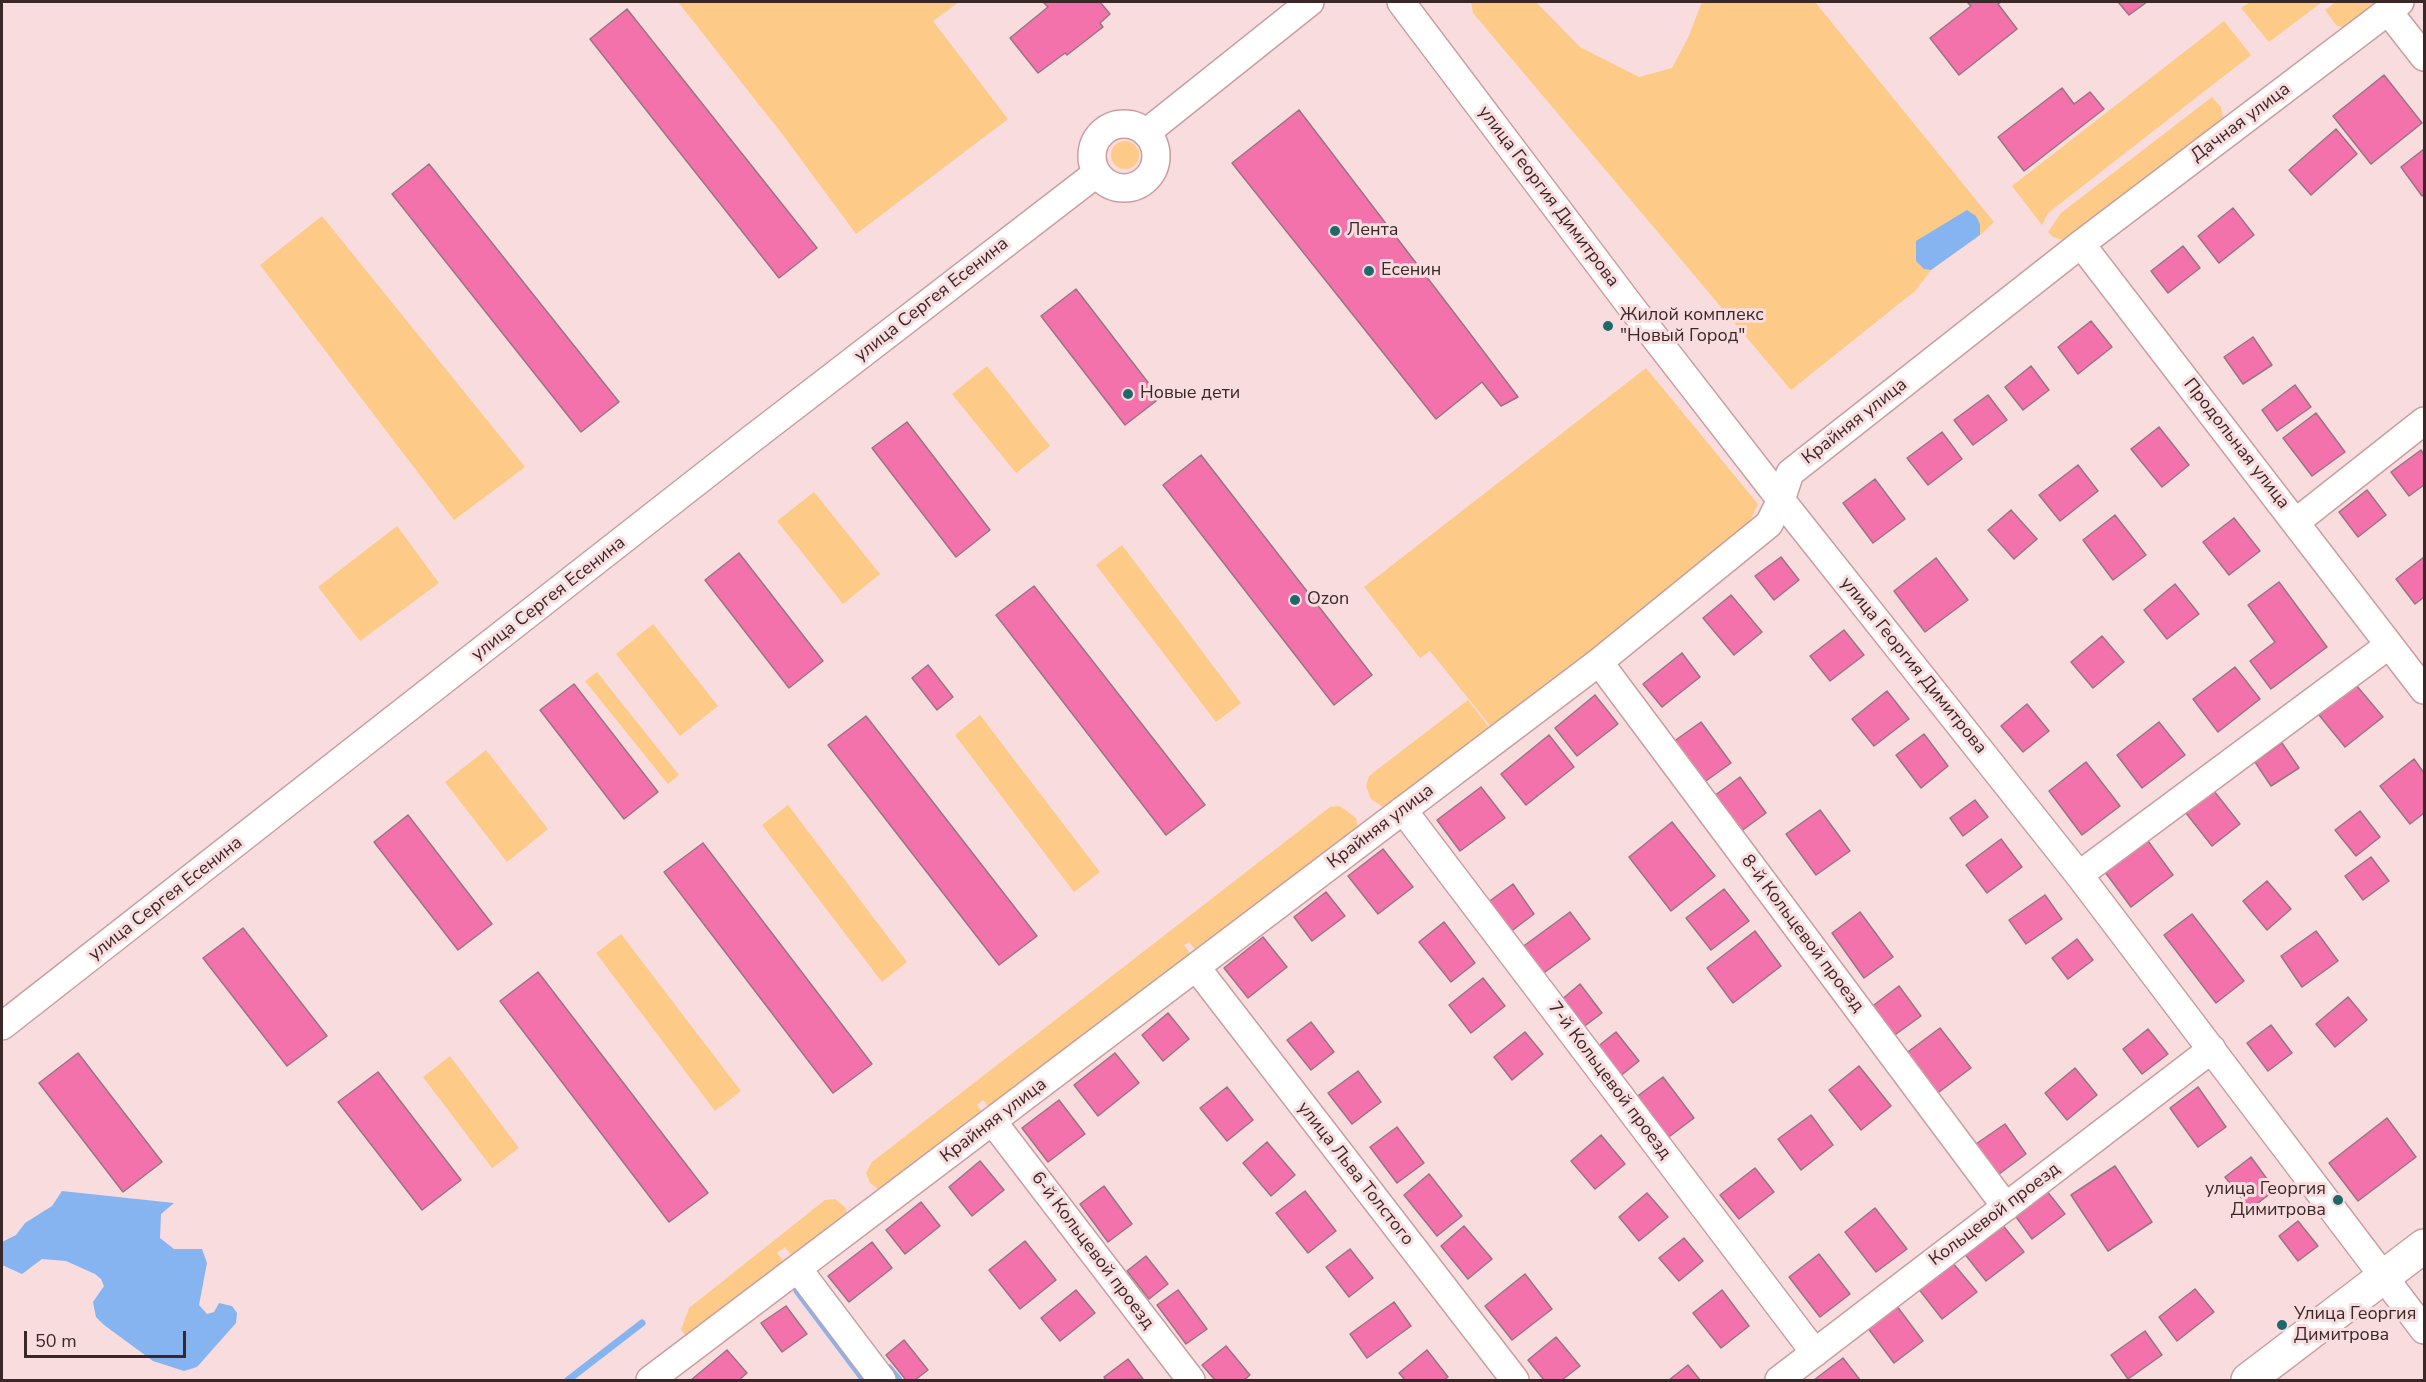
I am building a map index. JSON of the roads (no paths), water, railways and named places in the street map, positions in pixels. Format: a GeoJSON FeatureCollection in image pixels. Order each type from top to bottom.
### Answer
{"type":"FeatureCollection","features":[{"type":"Feature","properties":{"kind":"main road"},"geometry":{"type":"LineString","coordinates":[[2248,1380],[2424,1246]]}},
{"type":"Feature","properties":{"kind":"street"},"geometry":{"type":"LineString","coordinates":[[1147,132],[1310,2]]}},
{"type":"Feature","properties":{"kind":"street","name":"улица Георгия Димитрова"},"geometry":{"type":"LineString","coordinates":[[1401,2],[1632,308],[1781,500],[2079,875],[2424,1330]]}},
{"type":"Feature","properties":{"kind":"street"},"geometry":{"type":"LineString","coordinates":[[2394,6],[2424,57]]}},
{"type":"Feature","properties":{"kind":"street","name":"Дачная улица"},"geometry":{"type":"LineString","coordinates":[[2081,244],[2394,6]]}},
{"type":"Feature","properties":{"kind":"street"},"geometry":{"type":"LineString","coordinates":[[1123,123],[1132,124],[1147,132],[1154,143],[1156,162],[1146,180],[1137,185],[1118,187],[1102,180],[1092,154],[1098,136],[1105,129],[1123,123]]}},
{"type":"Feature","properties":{"kind":"street","name":"улица Сергея Есенина"},"geometry":{"type":"LineString","coordinates":[[2,1026],[749,441],[1097,172]]}},
{"type":"Feature","properties":{"kind":"street","name":"Крайняя улица"},"geometry":{"type":"LineString","coordinates":[[650,1380],[1599,662],[1769,524],[1781,500],[1790,473],[2081,244]]}},
{"type":"Feature","properties":{"kind":"street","name":"Продольная улица"},"geometry":{"type":"LineString","coordinates":[[2081,244],[2424,690]]}},
{"type":"Feature","properties":{"kind":"street"},"geometry":{"type":"LineString","coordinates":[[2296,522],[2424,421]]}},
{"type":"Feature","properties":{"kind":"street"},"geometry":{"type":"LineString","coordinates":[[2079,875],[2390,645]]}},
{"type":"Feature","properties":{"kind":"street","name":"8-й Кольцевой проезд"},"geometry":{"type":"LineString","coordinates":[[1599,662],[2006,1207]]}},
{"type":"Feature","properties":{"kind":"street","name":"7-й Кольцевой проезд"},"geometry":{"type":"LineString","coordinates":[[1403,810],[1815,1353]]}},
{"type":"Feature","properties":{"kind":"street","name":"улица Льва Толстого"},"geometry":{"type":"LineString","coordinates":[[1196,967],[1515,1380]]}},
{"type":"Feature","properties":{"kind":"street","name":"Кольцевой проезд"},"geometry":{"type":"LineString","coordinates":[[1779,1380],[2212,1049]]}},
{"type":"Feature","properties":{"kind":"street","name":"6-й Кольцевой проезд"},"geometry":{"type":"LineString","coordinates":[[993,1122],[1191,1380]]}},
{"type":"Feature","properties":{"kind":"street"},"geometry":{"type":"LineString","coordinates":[[798,1269],[882,1380]]}},
{"type":"Feature","properties":{"kind":"water"},"geometry":{"type":"Polygon","coordinates":[[[1967,210],[1976,216],[1980,224],[1980,235],[1931,270],[1924,269],[1916,261],[1916,241],[1967,210]]]}},
{"type":"Feature","properties":{"kind":"water"},"geometry":{"type":"Polygon","coordinates":[[[62,1191],[174,1203],[161,1214],[160,1238],[174,1249],[202,1249],[207,1263],[199,1305],[207,1314],[214,1312],[219,1303],[232,1306],[237,1313],[236,1323],[197,1367],[184,1371],[153,1361],[104,1325],[96,1317],[93,1302],[104,1286],[95,1274],[66,1261],[42,1259],[22,1274],[2,1265],[2,1242],[16,1235],[25,1223],[52,1206],[62,1191]]]}},
{"type":"Feature","properties":{"kind":"waterway"},"geometry":{"type":"LineString","coordinates":[[797,1291],[864,1380]]}},
{"type":"Feature","properties":{"kind":"waterway"},"geometry":{"type":"LineString","coordinates":[[568,1380],[642,1323]]}},
{"type":"Feature","properties":{"kind":"waterway"},"geometry":{"type":"LineString","coordinates":[[889,1368],[899,1380]]}},
{"type":"Feature","properties":{"kind":"place","name":"Лента"},"geometry":{"type":"Point","coordinates":[1335,231]}},
{"type":"Feature","properties":{"kind":"place","name":"Есенин"},"geometry":{"type":"Point","coordinates":[1369,271]}},
{"type":"Feature","properties":{"kind":"place","name":"Жилой комплекс \"Новый Город\""},"geometry":{"type":"Point","coordinates":[1608,326]}},
{"type":"Feature","properties":{"kind":"place","name":"Новые дети"},"geometry":{"type":"Point","coordinates":[1128,394]}},
{"type":"Feature","properties":{"kind":"place","name":"Ozon"},"geometry":{"type":"Point","coordinates":[1295,600]}},
{"type":"Feature","properties":{"kind":"place","name":"улица Георгия Димитрова"},"geometry":{"type":"Point","coordinates":[2338,1200]}},
{"type":"Feature","properties":{"kind":"place","name":"Улица Георгия Димитрова"},"geometry":{"type":"Point","coordinates":[2282,1325]}}]}
